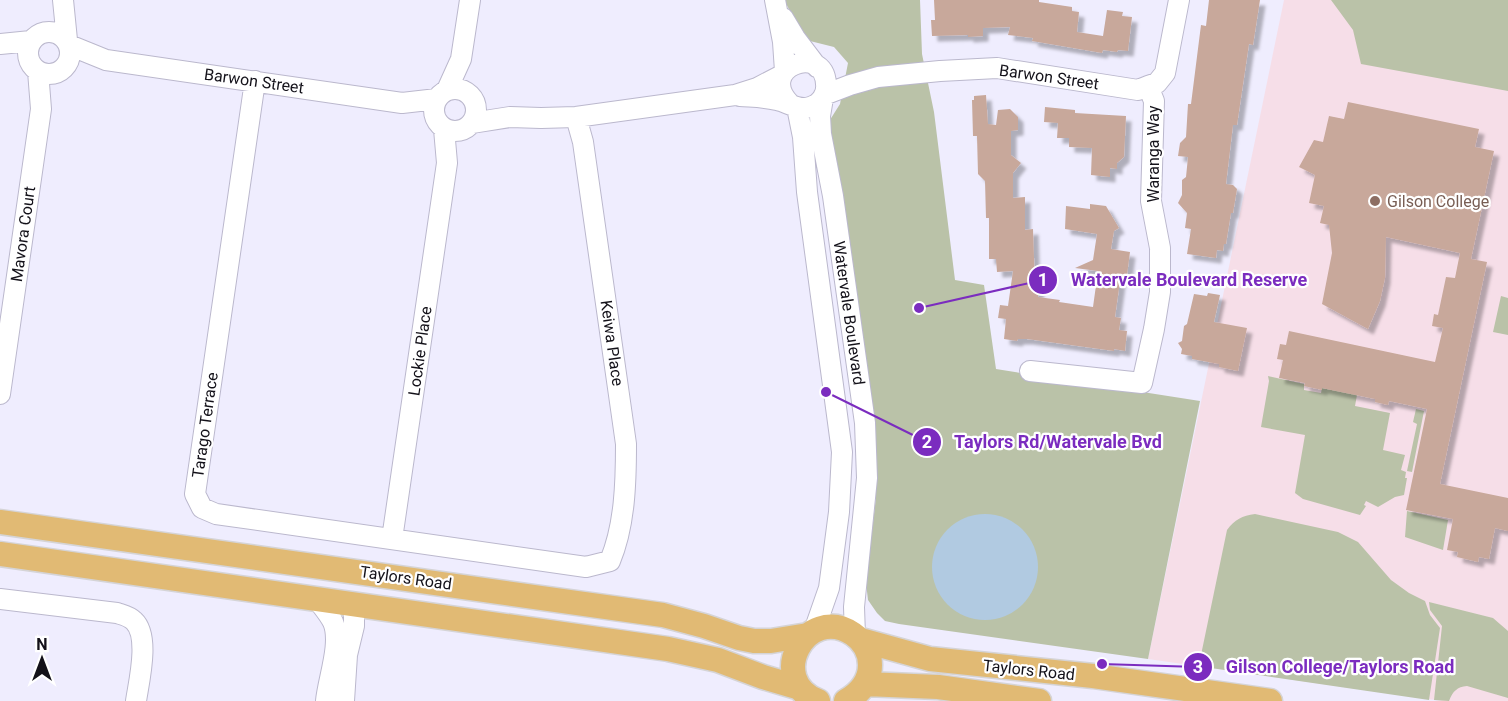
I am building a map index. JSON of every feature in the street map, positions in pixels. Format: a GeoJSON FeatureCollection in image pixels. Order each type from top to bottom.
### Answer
{"type":"FeatureCollection","features":[{"type":"Feature","properties":{"kind":"main road","name":"Taylors Road"},"geometry":{"type":"LineString","coordinates":[[0,522],[663,615],[683,619],[747,640],[771,641],[811,633],[822,628],[840,628],[858,638],[930,659],[1093,676],[1185,695],[1270,701]]}},
{"type":"Feature","properties":{"kind":"main road","name":"Taylors Road"},"geometry":{"type":"LineString","coordinates":[[0,554],[697,654],[807,696]]}},
{"type":"Feature","properties":{"kind":"main road"},"geometry":{"type":"LineString","coordinates":[[295,562],[338,582],[345,587],[354,603]]}},
{"type":"Feature","properties":{"kind":"main road"},"geometry":{"type":"LineString","coordinates":[[807,696],[794,677],[793,665],[800,643],[811,633]]}},
{"type":"Feature","properties":{"kind":"main road"},"geometry":{"type":"LineString","coordinates":[[855,695],[869,673],[870,662],[867,650],[858,638]]}},
{"type":"Feature","properties":{"kind":"main road","name":"Taylors Road"},"geometry":{"type":"LineString","coordinates":[[855,695],[938,687],[1039,701]]}},
{"type":"Feature","properties":{"kind":"street"},"geometry":{"type":"LineString","coordinates":[[57,0],[50,19],[43,57],[70,58],[63,0]]}},
{"type":"Feature","properties":{"kind":"street","name":"Lockie Place"},"geometry":{"type":"LineString","coordinates":[[392,539],[470,0]]}},
{"type":"Feature","properties":{"kind":"street","name":"Waranga Way"},"geometry":{"type":"LineString","coordinates":[[1030,370],[1142,383],[1160,292],[1160,248],[1151,201],[1154,101],[1148,86],[1157,83],[1165,73],[1179,0]]}},
{"type":"Feature","properties":{"kind":"street"},"geometry":{"type":"LineString","coordinates":[[776,4],[795,38],[819,68],[826,82],[823,97],[811,107],[794,106],[781,91],[784,73],[783,42],[776,4]]}},
{"type":"Feature","properties":{"kind":"street","name":"Barwon Street"},"geometry":{"type":"LineString","coordinates":[[43,57],[55,32],[68,42],[106,60]]}},
{"type":"Feature","properties":{"kind":"street","name":"Barwon Street"},"geometry":{"type":"LineString","coordinates":[[0,46],[43,57],[106,60],[510,117],[576,117],[735,95],[784,73]]}},
{"type":"Feature","properties":{"kind":"street","name":"Mavora Court"},"geometry":{"type":"LineString","coordinates":[[0,394],[41,109],[43,57]]}},
{"type":"Feature","properties":{"kind":"street"},"geometry":{"type":"LineString","coordinates":[[784,73],[797,63],[811,63],[819,68]]}},
{"type":"Feature","properties":{"kind":"street","name":"Barwon Street"},"geometry":{"type":"LineString","coordinates":[[819,68],[832,73],[878,77],[997,68],[1138,90],[1148,86]]}},
{"type":"Feature","properties":{"kind":"street","name":"Barwon Street"},"geometry":{"type":"LineString","coordinates":[[823,97],[878,77]]}},
{"type":"Feature","properties":{"kind":"street","name":"Tarago Terrace"},"geometry":{"type":"LineString","coordinates":[[255,81],[195,494],[202,508],[216,514],[586,567],[602,565]]}},
{"type":"Feature","properties":{"kind":"street","name":"Barwon Street"},"geometry":{"type":"LineString","coordinates":[[735,95],[763,98],[794,106]]}},
{"type":"Feature","properties":{"kind":"street","name":"Watervale Boulevard"},"geometry":{"type":"LineString","coordinates":[[823,97],[820,123],[833,196],[867,451],[865,510],[854,607],[858,638]]}},
{"type":"Feature","properties":{"kind":"street","name":"Watervale Boulevard"},"geometry":{"type":"LineString","coordinates":[[794,106],[803,137],[807,192],[837,399],[842,452],[839,512],[829,588],[811,633]]}},
{"type":"Feature","properties":{"kind":"street","name":"Keiwa Place"},"geometry":{"type":"LineString","coordinates":[[576,117],[583,142],[626,444],[626,473],[616,546],[610,561],[602,565]]}},
{"type":"Feature","properties":{"kind":"street"},"geometry":{"type":"LineString","coordinates":[[316,598],[333,622],[335,632],[333,666],[326,701]]}},
{"type":"Feature","properties":{"kind":"street"},"geometry":{"type":"LineString","coordinates":[[0,599],[127,616],[138,627],[142,644],[136,701]]}},
{"type":"Feature","properties":{"kind":"street"},"geometry":{"type":"LineString","coordinates":[[344,701],[347,655],[354,626],[354,603]]}},
{"type":"Feature","properties":{"kind":"shaded area","name":"Gilson College"},"geometry":{"type":"Polygon","coordinates":[[[1284,0],[1508,0],[1508,701],[1442,701],[1148,659],[1284,0]]]}},
{"type":"Feature","properties":{"kind":"green space"},"geometry":{"type":"Polygon","coordinates":[[[784,0],[920,0],[922,54],[934,112],[955,280],[984,285],[996,369],[1200,401],[1148,659],[899,624],[885,621],[868,600],[866,583],[876,497],[828,123],[840,104],[848,63],[834,47],[806,40],[784,0]]]}},
{"type":"Feature","properties":{"kind":"green space"},"geometry":{"type":"Polygon","coordinates":[[[1331,0],[1508,0],[1508,91],[1361,64],[1353,30],[1331,0]]]}},
{"type":"Feature","properties":{"kind":"green space"},"geometry":{"type":"Polygon","coordinates":[[[1501,296],[1508,298],[1508,335],[1493,332],[1501,296]]]}},
{"type":"Feature","properties":{"kind":"green space"},"geometry":{"type":"Polygon","coordinates":[[[1268,376],[1304,384],[1304,390],[1321,393],[1322,388],[1357,395],[1355,406],[1390,413],[1383,450],[1405,455],[1401,470],[1406,472],[1405,478],[1407,478],[1404,495],[1395,497],[1378,507],[1366,501],[1364,505],[1366,506],[1360,515],[1303,499],[1295,493],[1305,435],[1261,427],[1268,376]]]}},
{"type":"Feature","properties":{"kind":"green space"},"geometry":{"type":"Polygon","coordinates":[[[1416,409],[1424,411],[1412,472],[1407,471],[1417,424],[1413,422],[1416,409]]]}},
{"type":"Feature","properties":{"kind":"green space"},"geometry":{"type":"Polygon","coordinates":[[[1407,511],[1448,520],[1443,550],[1405,537],[1407,511]]]}},
{"type":"Feature","properties":{"kind":"green space"},"geometry":{"type":"Polygon","coordinates":[[[1255,514],[1338,532],[1358,542],[1391,580],[1425,601],[1430,615],[1440,628],[1429,700],[1211,668],[1211,665],[1201,655],[1227,530],[1239,519],[1255,514]]]}},
{"type":"Feature","properties":{"kind":"green space"},"geometry":{"type":"Polygon","coordinates":[[[1429,602],[1493,618],[1508,631],[1508,698],[1467,686],[1456,690],[1449,701],[1434,700],[1442,626],[1430,610],[1429,602]]]}},
{"type":"Feature","properties":{"kind":"water"},"geometry":{"type":"Polygon","coordinates":[[[985,514],[1005,518],[1023,529],[1034,547],[1038,567],[1034,587],[1023,605],[1005,616],[985,620],[965,616],[947,605],[936,587],[932,567],[936,547],[947,529],[965,518],[985,514]]]}},
{"type":"Feature","properties":{"kind":"building"},"geometry":{"type":"Polygon","coordinates":[[[934,0],[1039,0],[1039,2],[1072,7],[1072,11],[1079,12],[1077,32],[1103,36],[1107,10],[1123,12],[1122,16],[1132,17],[1128,51],[1103,50],[1102,53],[1032,41],[1033,38],[1008,35],[1010,27],[983,28],[983,36],[932,36],[931,20],[935,20],[934,0]]]}},
{"type":"Feature","properties":{"kind":"building"},"geometry":{"type":"Polygon","coordinates":[[[1209,0],[1260,0],[1253,45],[1249,44],[1237,125],[1233,125],[1226,184],[1233,185],[1237,189],[1233,213],[1231,213],[1226,244],[1224,244],[1223,251],[1217,250],[1216,258],[1187,254],[1191,229],[1185,228],[1187,213],[1178,203],[1182,195],[1182,180],[1186,177],[1188,157],[1178,156],[1180,143],[1186,137],[1188,104],[1191,104],[1201,25],[1206,26],[1209,0]]]}},
{"type":"Feature","properties":{"kind":"building"},"geometry":{"type":"Polygon","coordinates":[[[986,95],[988,124],[996,125],[998,110],[1010,109],[1018,117],[1018,130],[1011,131],[1011,155],[1021,163],[1013,173],[1013,198],[1025,197],[1025,230],[1033,229],[1035,286],[1039,286],[1038,297],[1093,307],[1098,271],[1075,268],[1093,260],[1097,234],[1065,229],[1066,206],[1090,209],[1090,204],[1106,206],[1119,228],[1114,231],[1111,249],[1130,252],[1127,275],[1121,274],[1115,317],[1121,318],[1119,330],[1127,331],[1125,351],[1027,339],[1017,341],[1004,339],[1006,319],[998,318],[1000,305],[1008,306],[1013,271],[997,272],[996,259],[989,259],[989,218],[986,218],[985,181],[978,174],[977,136],[973,136],[972,100],[974,96],[986,95]]]}},
{"type":"Feature","properties":{"kind":"building"},"geometry":{"type":"Polygon","coordinates":[[[1348,102],[1479,129],[1475,147],[1494,151],[1471,259],[1487,262],[1440,484],[1508,498],[1508,531],[1495,528],[1489,559],[1479,557],[1478,562],[1457,557],[1458,552],[1447,550],[1453,519],[1406,510],[1427,409],[1389,401],[1388,405],[1375,402],[1375,399],[1322,388],[1322,390],[1304,386],[1305,383],[1279,378],[1283,360],[1277,359],[1280,344],[1286,345],[1289,331],[1435,362],[1443,328],[1432,326],[1434,314],[1438,315],[1446,277],[1455,278],[1460,253],[1386,237],[1385,278],[1380,301],[1368,329],[1322,304],[1332,253],[1329,225],[1320,223],[1324,206],[1309,203],[1315,175],[1299,167],[1314,140],[1323,142],[1329,116],[1344,119],[1348,102]]]}},
{"type":"Feature","properties":{"kind":"building"},"geometry":{"type":"Polygon","coordinates":[[[1045,107],[1075,110],[1075,113],[1126,116],[1124,157],[1117,163],[1117,169],[1110,168],[1110,177],[1091,175],[1092,148],[1069,147],[1069,138],[1057,138],[1058,123],[1044,122],[1045,107]]]}},
{"type":"Feature","properties":{"kind":"building"},"geometry":{"type":"Polygon","coordinates":[[[1208,293],[1220,295],[1214,322],[1247,328],[1238,371],[1181,354],[1182,349],[1178,343],[1182,341],[1194,294],[1207,296],[1208,293]]]}},
{"type":"Feature","properties":{"kind":"place","name":"Gilson College"},"geometry":{"type":"Point","coordinates":[1375,201]}},
{"type":"Feature","properties":{"kind":"place","name":"Watervale Boulevard Reserve"},"geometry":{"type":"Point","coordinates":[919,308]}},
{"type":"Feature","properties":{"kind":"place","name":"Taylors Rd/Watervale Bvd"},"geometry":{"type":"Point","coordinates":[826,392]}},
{"type":"Feature","properties":{"kind":"place","name":"Gilson College/Taylors Road"},"geometry":{"type":"Point","coordinates":[1102,664]}}]}
